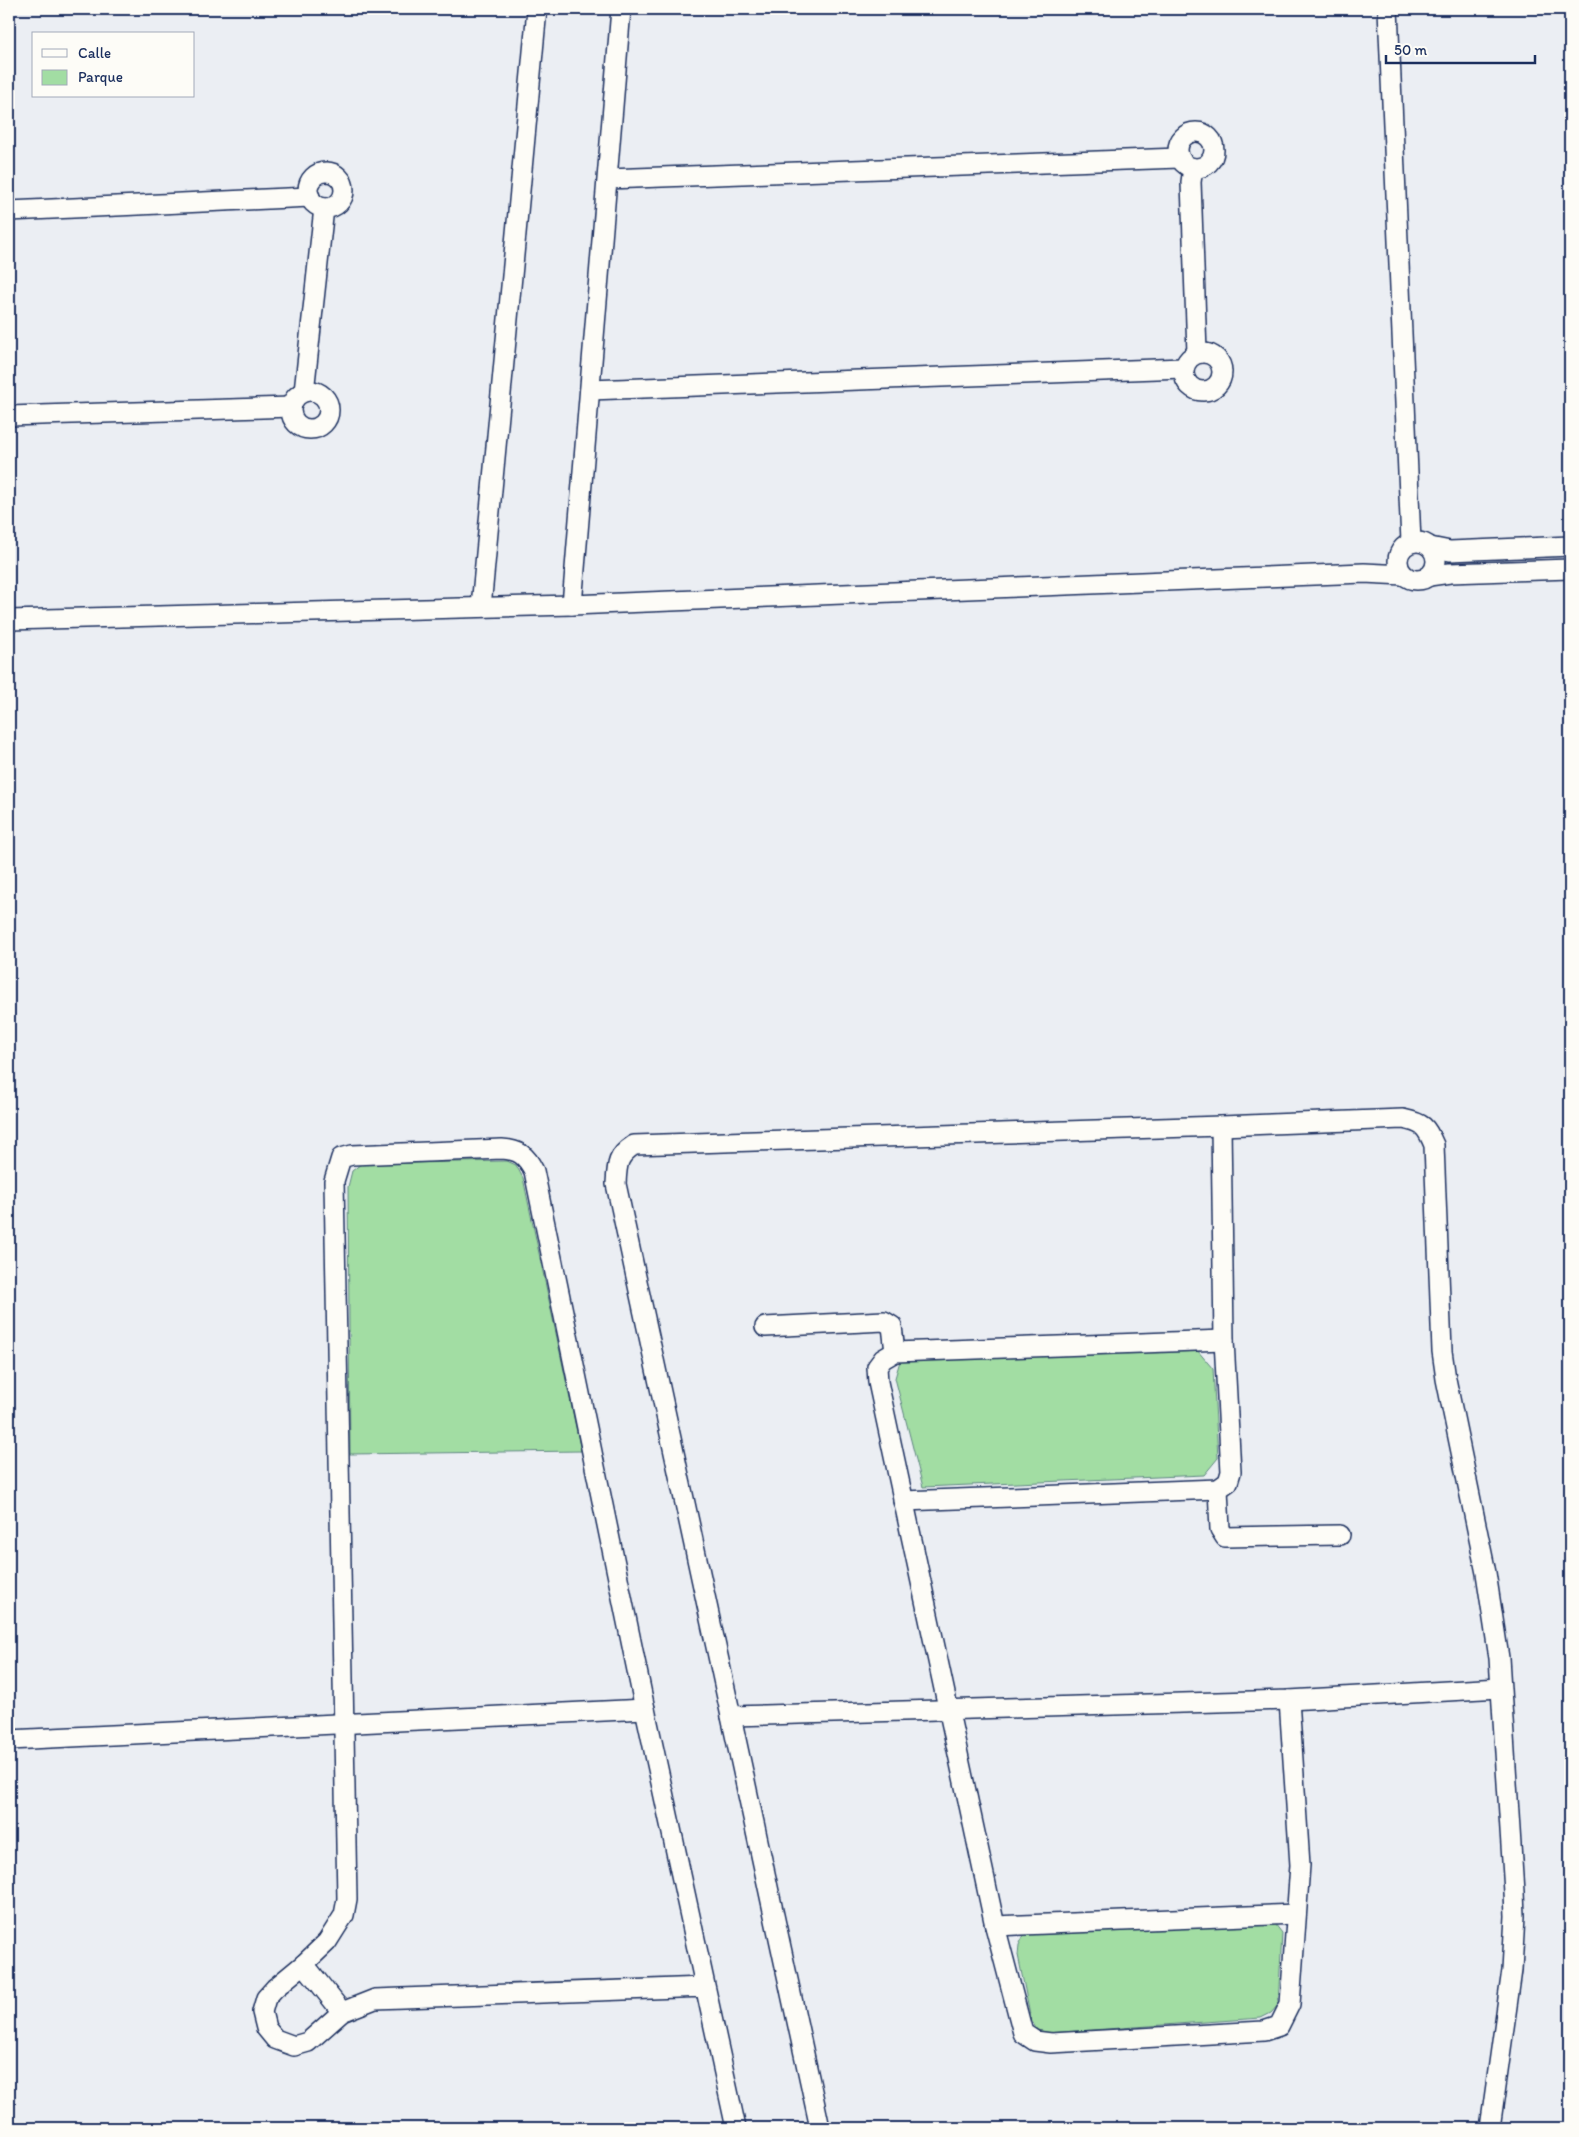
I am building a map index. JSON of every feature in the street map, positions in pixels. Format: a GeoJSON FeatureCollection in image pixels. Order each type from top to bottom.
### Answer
{"type":"FeatureCollection","features":[{"type":"Feature","properties":{"kind":"street"},"geometry":{"type":"LineString","coordinates":[[481,607],[537,9]]}},
{"type":"Feature","properties":{"kind":"street"},"geometry":{"type":"LineString","coordinates":[[572,605],[621,9]]}},
{"type":"Feature","properties":{"kind":"street"},"geometry":{"type":"LineString","coordinates":[[1388,9],[1405,547],[1397,564],[1404,575]]}},
{"type":"Feature","properties":{"kind":"street"},"geometry":{"type":"LineString","coordinates":[[608,179],[1186,163],[1191,182],[1197,353]]}},
{"type":"Feature","properties":{"kind":"street"},"geometry":{"type":"LineString","coordinates":[[9,211],[317,203],[304,392]]}},
{"type":"Feature","properties":{"kind":"street"},"geometry":{"type":"LineString","coordinates":[[1197,353],[1210,354],[1220,363],[1222,376],[1219,382],[1208,390],[1196,390],[1186,381],[1184,368],[1188,359],[1197,353]]}},
{"type":"Feature","properties":{"kind":"street"},"geometry":{"type":"LineString","coordinates":[[590,390],[1184,368]]}},
{"type":"Feature","properties":{"kind":"street"},"geometry":{"type":"LineString","coordinates":[[304,392],[317,392],[327,401],[329,414],[322,426],[316,429],[303,428],[293,420],[291,407],[295,397],[304,392]]}},
{"type":"Feature","properties":{"kind":"street"},"geometry":{"type":"LineString","coordinates":[[9,416],[291,407]]}},
{"type":"Feature","properties":{"kind":"street"},"geometry":{"type":"LineString","coordinates":[[1364,573],[1387,564],[1405,547],[1425,543],[1430,547],[1436,558],[1433,571],[1429,576]]}},
{"type":"Feature","properties":{"kind":"street"},"geometry":{"type":"LineString","coordinates":[[1430,547],[1450,551],[1570,546]]}},
{"type":"Feature","properties":{"kind":"street"},"geometry":{"type":"LineString","coordinates":[[9,620],[572,605],[1364,573],[1404,575],[1416,580],[1450,573],[1570,569]]}},
{"type":"Feature","properties":{"kind":"street"},"geometry":{"type":"LineString","coordinates":[[820,2128],[616,1184],[617,1168],[621,1153],[634,1145],[1403,1119],[1417,1122],[1427,1128],[1434,1145],[1442,1351],[1446,1379],[1486,1573],[1499,1658],[1516,1916],[1512,1970],[1490,2128]]}},
{"type":"Feature","properties":{"kind":"street"},"geometry":{"type":"LineString","coordinates":[[903,1501],[1218,1489],[1228,1482],[1231,1472],[1224,1340],[1221,1126]]}},
{"type":"Feature","properties":{"kind":"street"},"geometry":{"type":"LineString","coordinates":[[706,1987],[375,1999],[342,2012],[308,2042],[294,2046],[275,2039],[266,2028],[262,2012],[266,1998],[327,1942],[344,1915],[347,1899],[334,1182],[341,1158],[352,1155],[502,1148],[516,1150],[528,1158],[536,1181],[645,1709],[706,1987],[736,2128]]}},
{"type":"Feature","properties":{"kind":"street"},"geometry":{"type":"LineString","coordinates":[[765,1327],[884,1321],[892,1326],[895,1352]]}},
{"type":"Feature","properties":{"kind":"street"},"geometry":{"type":"LineString","coordinates":[[1224,1340],[895,1352],[883,1359],[876,1367],[995,1926],[1023,2033],[1035,2041],[1051,2043],[1264,2030],[1279,2026],[1290,2004],[1300,1865],[1289,1700]]}},
{"type":"Feature","properties":{"kind":"street"},"geometry":{"type":"LineString","coordinates":[[1218,1489],[1220,1529],[1225,1537],[1340,1534]]}},
{"type":"Feature","properties":{"kind":"street"},"geometry":{"type":"LineString","coordinates":[[731,1716],[1289,1700],[1500,1688]]}},
{"type":"Feature","properties":{"kind":"street"},"geometry":{"type":"LineString","coordinates":[[9,1740],[645,1709]]}},
{"type":"Feature","properties":{"kind":"street"},"geometry":{"type":"LineString","coordinates":[[995,1926],[1296,1914]]}},
{"type":"Feature","properties":{"kind":"street"},"geometry":{"type":"LineString","coordinates":[[304,1964],[342,2012]]}},
{"type":"Feature","properties":{"kind":"green space"},"geometry":{"type":"Polygon","coordinates":[[[507,1161],[516,1165],[523,1178],[581,1451],[350,1454],[348,1187],[352,1171],[361,1164],[507,1161]]]}},
{"type":"Feature","properties":{"kind":"green space"},"geometry":{"type":"Polygon","coordinates":[[[1197,1350],[1213,1369],[1218,1458],[1204,1475],[923,1487],[895,1378],[900,1361],[1197,1350]]]}},
{"type":"Feature","properties":{"kind":"green space"},"geometry":{"type":"Polygon","coordinates":[[[1275,1924],[1282,1933],[1278,2005],[1271,2013],[1261,2018],[1050,2033],[1037,2030],[1031,2020],[1018,1955],[1019,1945],[1024,1935],[1275,1924]]]}}]}
